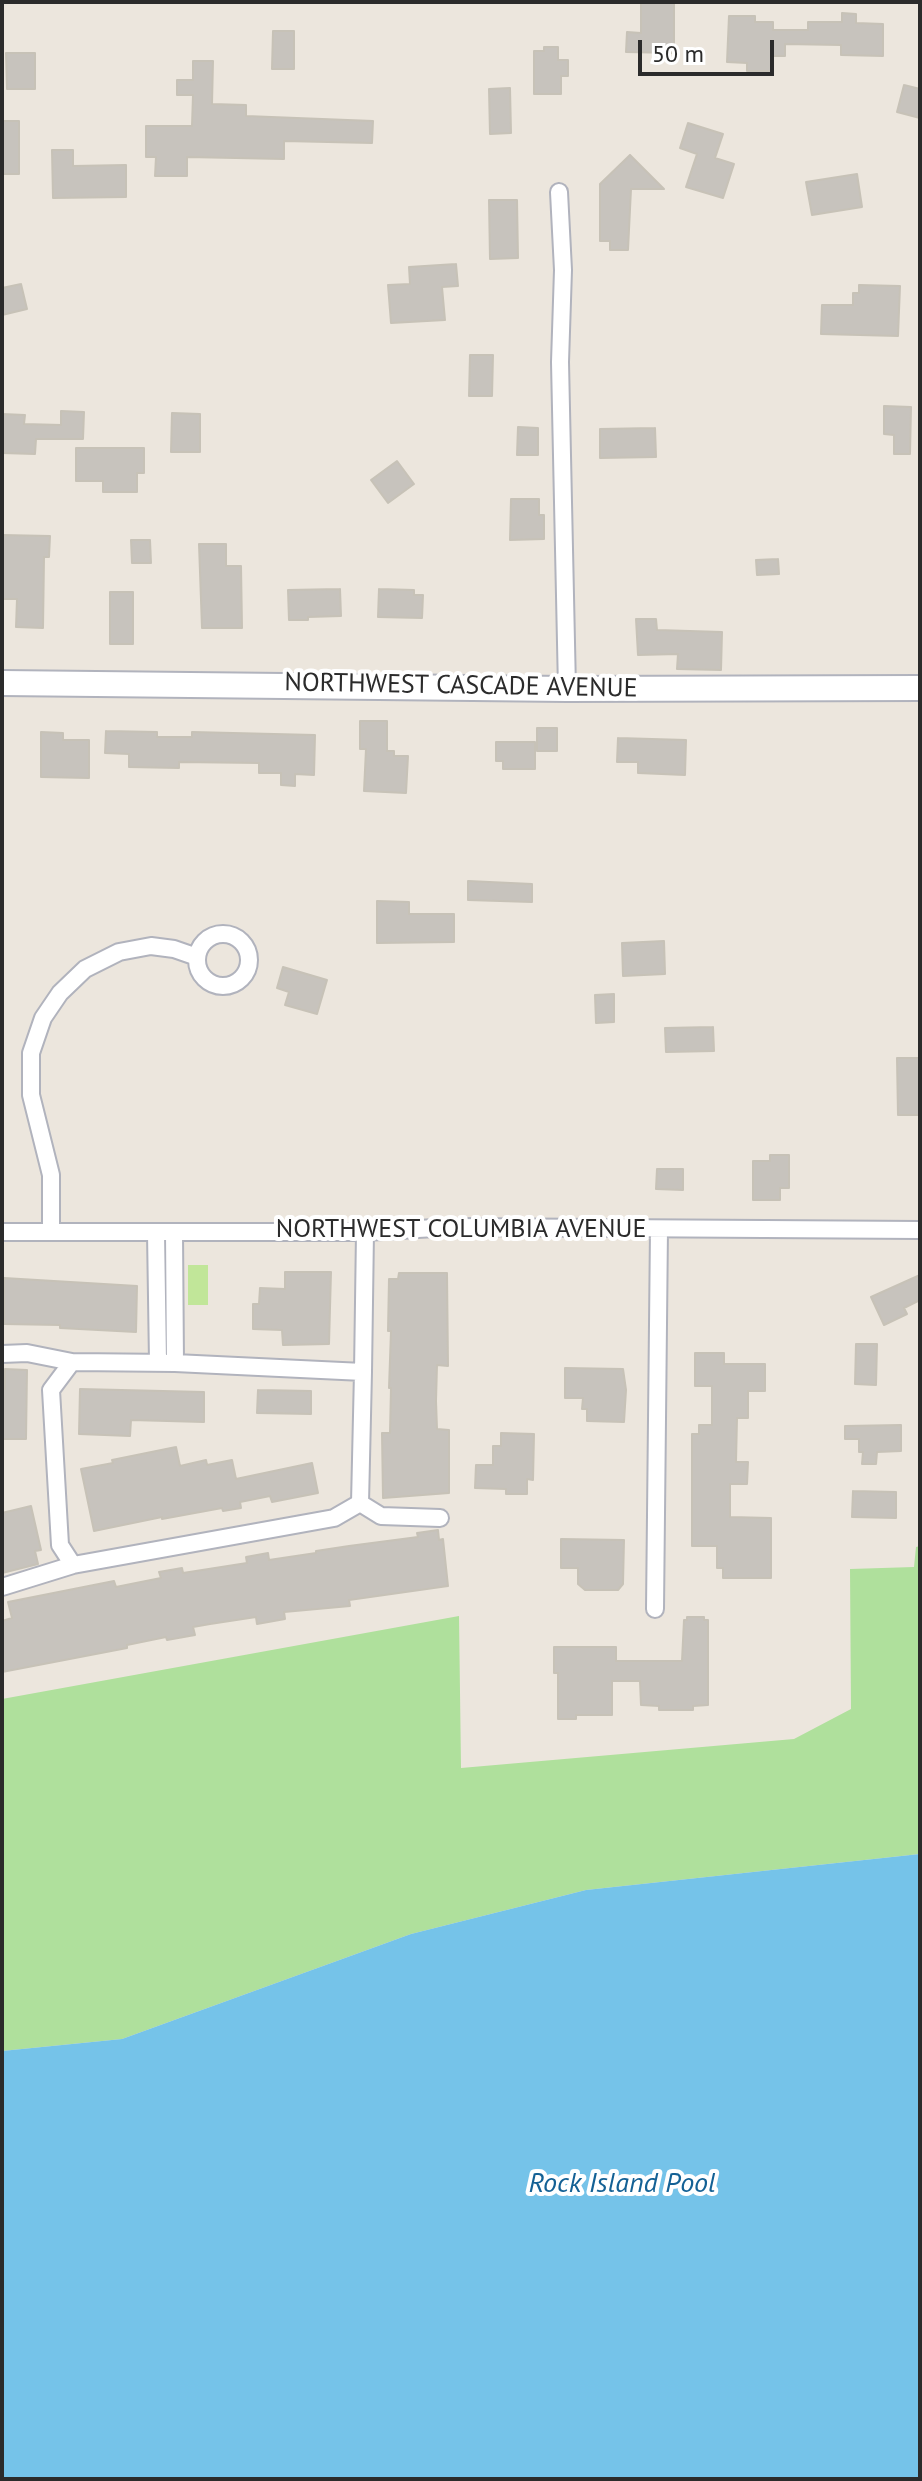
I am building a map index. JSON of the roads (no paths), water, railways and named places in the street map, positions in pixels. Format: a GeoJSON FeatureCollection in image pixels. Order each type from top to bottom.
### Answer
{"type":"FeatureCollection","features":[{"type":"Feature","properties":{"kind":"street"},"geometry":{"type":"LineString","coordinates":[[559,192],[563,270],[560,362],[567,689]]}},
{"type":"Feature","properties":{"kind":"street","name":"NORTHWEST CASCADE AVENUE"},"geometry":{"type":"LineString","coordinates":[[2,683],[567,689],[920,688]]}},
{"type":"Feature","properties":{"kind":"street"},"geometry":{"type":"LineString","coordinates":[[51,1232],[51,1175],[31,1095],[31,1053],[43,1018],[60,993],[85,969],[119,952],[151,946],[174,949],[197,957]]}},
{"type":"Feature","properties":{"kind":"street","name":"NORTHWEST COLUMBIA AVENUE"},"geometry":{"type":"LineString","coordinates":[[2,1232],[365,1232],[453,1227],[920,1230]]}},
{"type":"Feature","properties":{"kind":"street"},"geometry":{"type":"LineString","coordinates":[[655,1609],[659,1229]]}},
{"type":"Feature","properties":{"kind":"street"},"geometry":{"type":"LineString","coordinates":[[360,1503],[365,1232]]}},
{"type":"Feature","properties":{"kind":"street"},"geometry":{"type":"LineString","coordinates":[[156,1233],[158,1362]]}},
{"type":"Feature","properties":{"kind":"street"},"geometry":{"type":"LineString","coordinates":[[174,1233],[175,1363]]}},
{"type":"Feature","properties":{"kind":"street"},"geometry":{"type":"LineString","coordinates":[[2,1354],[27,1353],[72,1362],[158,1362],[363,1372]]}},
{"type":"Feature","properties":{"kind":"street"},"geometry":{"type":"LineString","coordinates":[[72,1362],[51,1390],[60,1545],[73,1565]]}},
{"type":"Feature","properties":{"kind":"street"},"geometry":{"type":"LineString","coordinates":[[2,1587],[73,1565],[334,1518],[360,1503]]}},
{"type":"Feature","properties":{"kind":"street"},"geometry":{"type":"LineString","coordinates":[[360,1503],[381,1516],[440,1518]]}},
{"type":"Feature","properties":{"kind":"water","name":"Rock Island Pool"},"geometry":{"type":"Polygon","coordinates":[[[920,1854],[920,2479],[2,2479],[2,2051],[122,2039],[411,1934],[586,1890],[920,1854]]]}}]}
